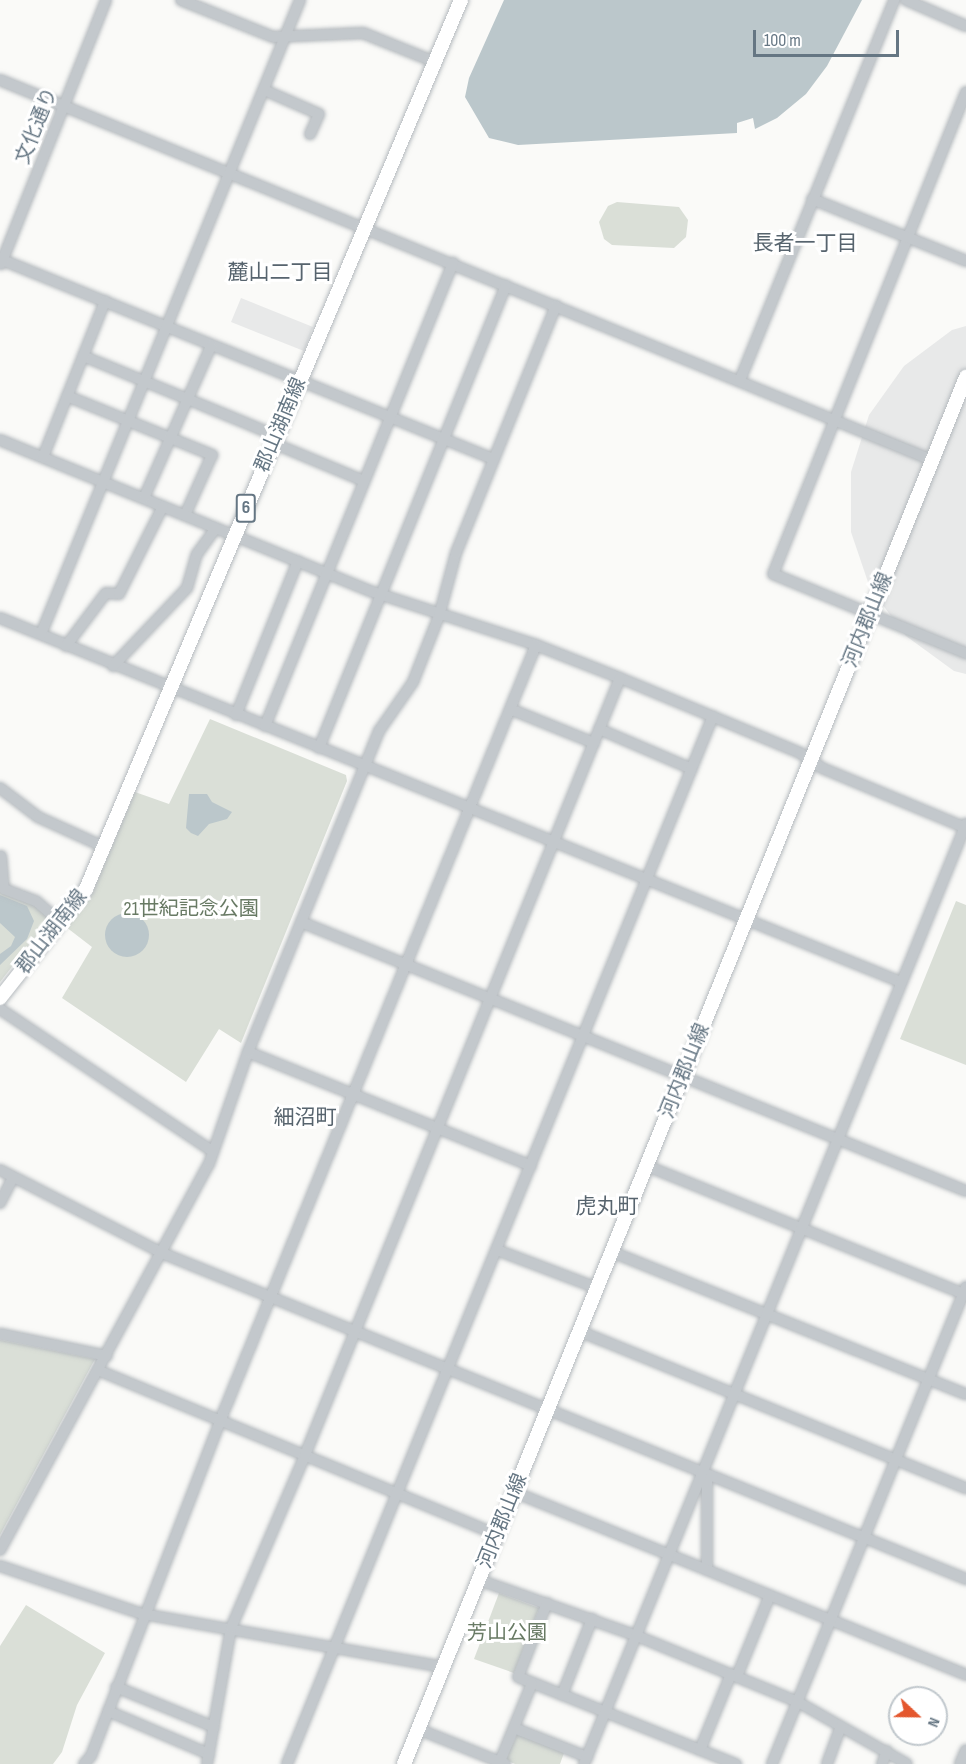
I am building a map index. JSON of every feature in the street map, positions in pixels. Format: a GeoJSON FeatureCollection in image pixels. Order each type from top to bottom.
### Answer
{"type":"FeatureCollection","features":[{"type":"Feature","properties":{"kind":"main road","name":"郡山湖南線"},"geometry":{"type":"LineString","coordinates":[[0,998],[82,898],[461,0]]}},
{"type":"Feature","properties":{"kind":"main road","name":"河内郡山線"},"geometry":{"type":"LineString","coordinates":[[404,1764],[966,377]]}},
{"type":"Feature","properties":{"kind":"street","name":"文化通り"},"geometry":{"type":"LineString","coordinates":[[1,262],[106,0]]}},
{"type":"Feature","properties":{"kind":"street"},"geometry":{"type":"LineString","coordinates":[[181,0],[273,37],[363,33],[435,62]]}},
{"type":"Feature","properties":{"kind":"street"},"geometry":{"type":"LineString","coordinates":[[41,634],[105,483],[300,0]]}},
{"type":"Feature","properties":{"kind":"street"},"geometry":{"type":"LineString","coordinates":[[740,381],[894,0]]}},
{"type":"Feature","properties":{"kind":"street"},"geometry":{"type":"LineString","coordinates":[[906,0],[966,26]]}},
{"type":"Feature","properties":{"kind":"street"},"geometry":{"type":"LineString","coordinates":[[0,80],[932,460]]}},
{"type":"Feature","properties":{"kind":"street"},"geometry":{"type":"LineString","coordinates":[[264,90],[319,114],[310,134]]}},
{"type":"Feature","properties":{"kind":"street"},"geometry":{"type":"LineString","coordinates":[[966,92],[833,418],[773,574],[966,653]]}},
{"type":"Feature","properties":{"kind":"street"},"geometry":{"type":"LineString","coordinates":[[812,199],[907,235],[966,261]]}},
{"type":"Feature","properties":{"kind":"street"},"geometry":{"type":"LineString","coordinates":[[1,262],[105,301],[493,459]]}},
{"type":"Feature","properties":{"kind":"street"},"geometry":{"type":"LineString","coordinates":[[265,726],[453,263]]}},
{"type":"Feature","properties":{"kind":"street"},"geometry":{"type":"LineString","coordinates":[[319,748],[506,285]]}},
{"type":"Feature","properties":{"kind":"street"},"geometry":{"type":"LineString","coordinates":[[43,457],[105,301]]}},
{"type":"Feature","properties":{"kind":"street"},"geometry":{"type":"LineString","coordinates":[[0,1550],[100,1371],[209,1164],[248,1052],[379,731],[412,682],[439,616],[456,553],[556,305]]}},
{"type":"Feature","properties":{"kind":"street"},"geometry":{"type":"LineString","coordinates":[[144,498],[211,346]]}},
{"type":"Feature","properties":{"kind":"street"},"geometry":{"type":"LineString","coordinates":[[83,356],[188,398],[364,481]]}},
{"type":"Feature","properties":{"kind":"street"},"geometry":{"type":"LineString","coordinates":[[67,396],[212,455],[185,515]]}},
{"type":"Feature","properties":{"kind":"street"},"geometry":{"type":"LineString","coordinates":[[0,440],[381,594],[439,616],[536,645],[620,678],[800,753],[811,761],[966,827],[801,1228],[705,1474],[585,1761],[514,1728]]}},
{"type":"Feature","properties":{"kind":"street"},"geometry":{"type":"LineString","coordinates":[[66,646],[106,593],[119,594],[163,506]]}},
{"type":"Feature","properties":{"kind":"street"},"geometry":{"type":"LineString","coordinates":[[113,666],[187,588],[197,554],[216,528]]}},
{"type":"Feature","properties":{"kind":"street"},"geometry":{"type":"LineString","coordinates":[[236,714],[298,561]]}},
{"type":"Feature","properties":{"kind":"street"},"geometry":{"type":"LineString","coordinates":[[0,618],[113,666],[901,982]]}},
{"type":"Feature","properties":{"kind":"street"},"geometry":{"type":"LineString","coordinates":[[84,1764],[91,1756],[143,1614],[220,1420],[536,645]]}},
{"type":"Feature","properties":{"kind":"street"},"geometry":{"type":"LineString","coordinates":[[108,1711],[208,1759],[231,1628],[305,1455],[435,1128],[620,678]]}},
{"type":"Feature","properties":{"kind":"street"},"geometry":{"type":"LineString","coordinates":[[510,709],[594,743]]}},
{"type":"Feature","properties":{"kind":"street"},"geometry":{"type":"LineString","coordinates":[[287,1764],[713,716]]}},
{"type":"Feature","properties":{"kind":"street"},"geometry":{"type":"LineString","coordinates":[[599,729],[692,769]]}},
{"type":"Feature","properties":{"kind":"street"},"geometry":{"type":"LineString","coordinates":[[0,788],[38,817],[104,847]]}},
{"type":"Feature","properties":{"kind":"street"},"geometry":{"type":"LineString","coordinates":[[1,856],[4,889],[36,901],[61,923]]}},
{"type":"Feature","properties":{"kind":"street"},"geometry":{"type":"LineString","coordinates":[[301,922],[966,1191]]}},
{"type":"Feature","properties":{"kind":"street"},"geometry":{"type":"LineString","coordinates":[[0,1009],[212,1151]]}},
{"type":"Feature","properties":{"kind":"street"},"geometry":{"type":"LineString","coordinates":[[248,1052],[531,1166]]}},
{"type":"Feature","properties":{"kind":"street"},"geometry":{"type":"LineString","coordinates":[[647,1166],[965,1292],[894,1460],[772,1764]]}},
{"type":"Feature","properties":{"kind":"street"},"geometry":{"type":"LineString","coordinates":[[0,1170],[162,1253],[966,1579]]}},
{"type":"Feature","properties":{"kind":"street"},"geometry":{"type":"LineString","coordinates":[[0,1203],[13,1177]]}},
{"type":"Feature","properties":{"kind":"street"},"geometry":{"type":"LineString","coordinates":[[497,1250],[597,1288]]}},
{"type":"Feature","properties":{"kind":"street"},"geometry":{"type":"LineString","coordinates":[[612,1252],[769,1313],[966,1394]]}},
{"type":"Feature","properties":{"kind":"street"},"geometry":{"type":"LineString","coordinates":[[579,1331],[966,1488]]}},
{"type":"Feature","properties":{"kind":"street"},"geometry":{"type":"LineString","coordinates":[[0,1334],[107,1356]]}},
{"type":"Feature","properties":{"kind":"street"},"geometry":{"type":"LineString","coordinates":[[100,1371],[497,1535]]}},
{"type":"Feature","properties":{"kind":"street"},"geometry":{"type":"LineString","coordinates":[[705,1474],[707,1570]]}},
{"type":"Feature","properties":{"kind":"street"},"geometry":{"type":"LineString","coordinates":[[514,1492],[966,1675]]}},
{"type":"Feature","properties":{"kind":"street"},"geometry":{"type":"LineString","coordinates":[[0,1566],[143,1614],[444,1667]]}},
{"type":"Feature","properties":{"kind":"street"},"geometry":{"type":"LineString","coordinates":[[479,1580],[637,1636],[798,1702],[907,1764]]}},
{"type":"Feature","properties":{"kind":"street"},"geometry":{"type":"LineString","coordinates":[[700,1750],[770,1595]]}},
{"type":"Feature","properties":{"kind":"street"},"geometry":{"type":"LineString","coordinates":[[547,1603],[518,1677],[736,1764]]}},
{"type":"Feature","properties":{"kind":"street"},"geometry":{"type":"LineString","coordinates":[[562,1695],[592,1619]]}},
{"type":"Feature","properties":{"kind":"street"},"geometry":{"type":"LineString","coordinates":[[418,1729],[501,1763],[532,1683]]}},
{"type":"Feature","properties":{"kind":"street"},"geometry":{"type":"LineString","coordinates":[[116,1687],[214,1727]]}},
{"type":"Feature","properties":{"kind":"street"},"geometry":{"type":"LineString","coordinates":[[827,1764],[842,1726]]}},
{"type":"Feature","properties":{"kind":"street"},"geometry":{"type":"LineString","coordinates":[[960,1764],[966,1750]]}},
{"type":"Feature","properties":{"kind":"street"},"geometry":{"type":"LineString","coordinates":[[882,1764],[887,1751]]}},
{"type":"Feature","properties":{"kind":"shaded area"},"geometry":{"type":"Polygon","coordinates":[[[504,0],[862,0],[827,66],[806,94],[777,118],[755,129],[753,118],[737,123],[737,133],[518,145],[489,138],[465,97],[469,78],[504,0]]]}},
{"type":"Feature","properties":{"kind":"shaded area"},"geometry":{"type":"Polygon","coordinates":[[[241,298],[313,327],[304,351],[231,322],[241,298]]]}},
{"type":"Feature","properties":{"kind":"shaded area"},"geometry":{"type":"Polygon","coordinates":[[[966,326],[966,674],[954,671],[906,636],[870,588],[851,532],[851,472],[869,415],[904,366],[952,330],[966,326]]]}},
{"type":"Feature","properties":{"kind":"shaded area"},"geometry":{"type":"Polygon","coordinates":[[[189,794],[207,794],[212,802],[232,812],[227,819],[209,824],[198,836],[186,828],[189,794]]]}},
{"type":"Feature","properties":{"kind":"shaded area"},"geometry":{"type":"Polygon","coordinates":[[[0,895],[27,906],[34,921],[27,939],[0,965],[0,954],[11,946],[15,937],[0,923],[0,895]]]}},
{"type":"Feature","properties":{"kind":"shaded area"},"geometry":{"type":"Polygon","coordinates":[[[127,913],[142,920],[149,935],[142,950],[127,957],[112,950],[105,935],[112,920],[127,913]]]}},
{"type":"Feature","properties":{"kind":"green space"},"geometry":{"type":"Polygon","coordinates":[[[617,202],[679,207],[688,220],[686,237],[674,248],[612,245],[604,239],[599,222],[608,206],[617,202]]]}},
{"type":"Feature","properties":{"kind":"green space","name":"21世紀記念公園"},"geometry":{"type":"Polygon","coordinates":[[[210,719],[346,775],[347,781],[241,1043],[219,1029],[186,1082],[62,998],[92,947],[66,927],[91,896],[135,792],[169,804],[210,719]]]}},
{"type":"Feature","properties":{"kind":"green space"},"geometry":{"type":"Polygon","coordinates":[[[0,870],[3,892],[23,897],[50,918],[0,982],[0,870]]]}},
{"type":"Feature","properties":{"kind":"green space"},"geometry":{"type":"Polygon","coordinates":[[[956,901],[966,905],[966,1065],[900,1039],[956,901]]]}},
{"type":"Feature","properties":{"kind":"green space"},"geometry":{"type":"Polygon","coordinates":[[[0,1340],[95,1359],[0,1535],[0,1340]]]}},
{"type":"Feature","properties":{"kind":"green space","name":"芳山公園"},"geometry":{"type":"Polygon","coordinates":[[[499,1593],[539,1608],[514,1673],[474,1659],[499,1593]]]}},
{"type":"Feature","properties":{"kind":"green space"},"geometry":{"type":"Polygon","coordinates":[[[26,1605],[105,1653],[77,1705],[62,1752],[53,1764],[0,1764],[0,1646],[26,1605]]]}},
{"type":"Feature","properties":{"kind":"green space"},"geometry":{"type":"Polygon","coordinates":[[[518,1733],[564,1753],[560,1764],[515,1764],[505,1760],[518,1733]]]}},
{"type":"Feature","properties":{"kind":"district","name":"長者一丁目"},"geometry":{"type":"Point","coordinates":[805,244]}},
{"type":"Feature","properties":{"kind":"district","name":"麓山二丁目"},"geometry":{"type":"Point","coordinates":[280,273]}},
{"type":"Feature","properties":{"kind":"district","name":"細沼町"},"geometry":{"type":"Point","coordinates":[305,1118]}},
{"type":"Feature","properties":{"kind":"district","name":"虎丸町"},"geometry":{"type":"Point","coordinates":[607,1207]}}]}
